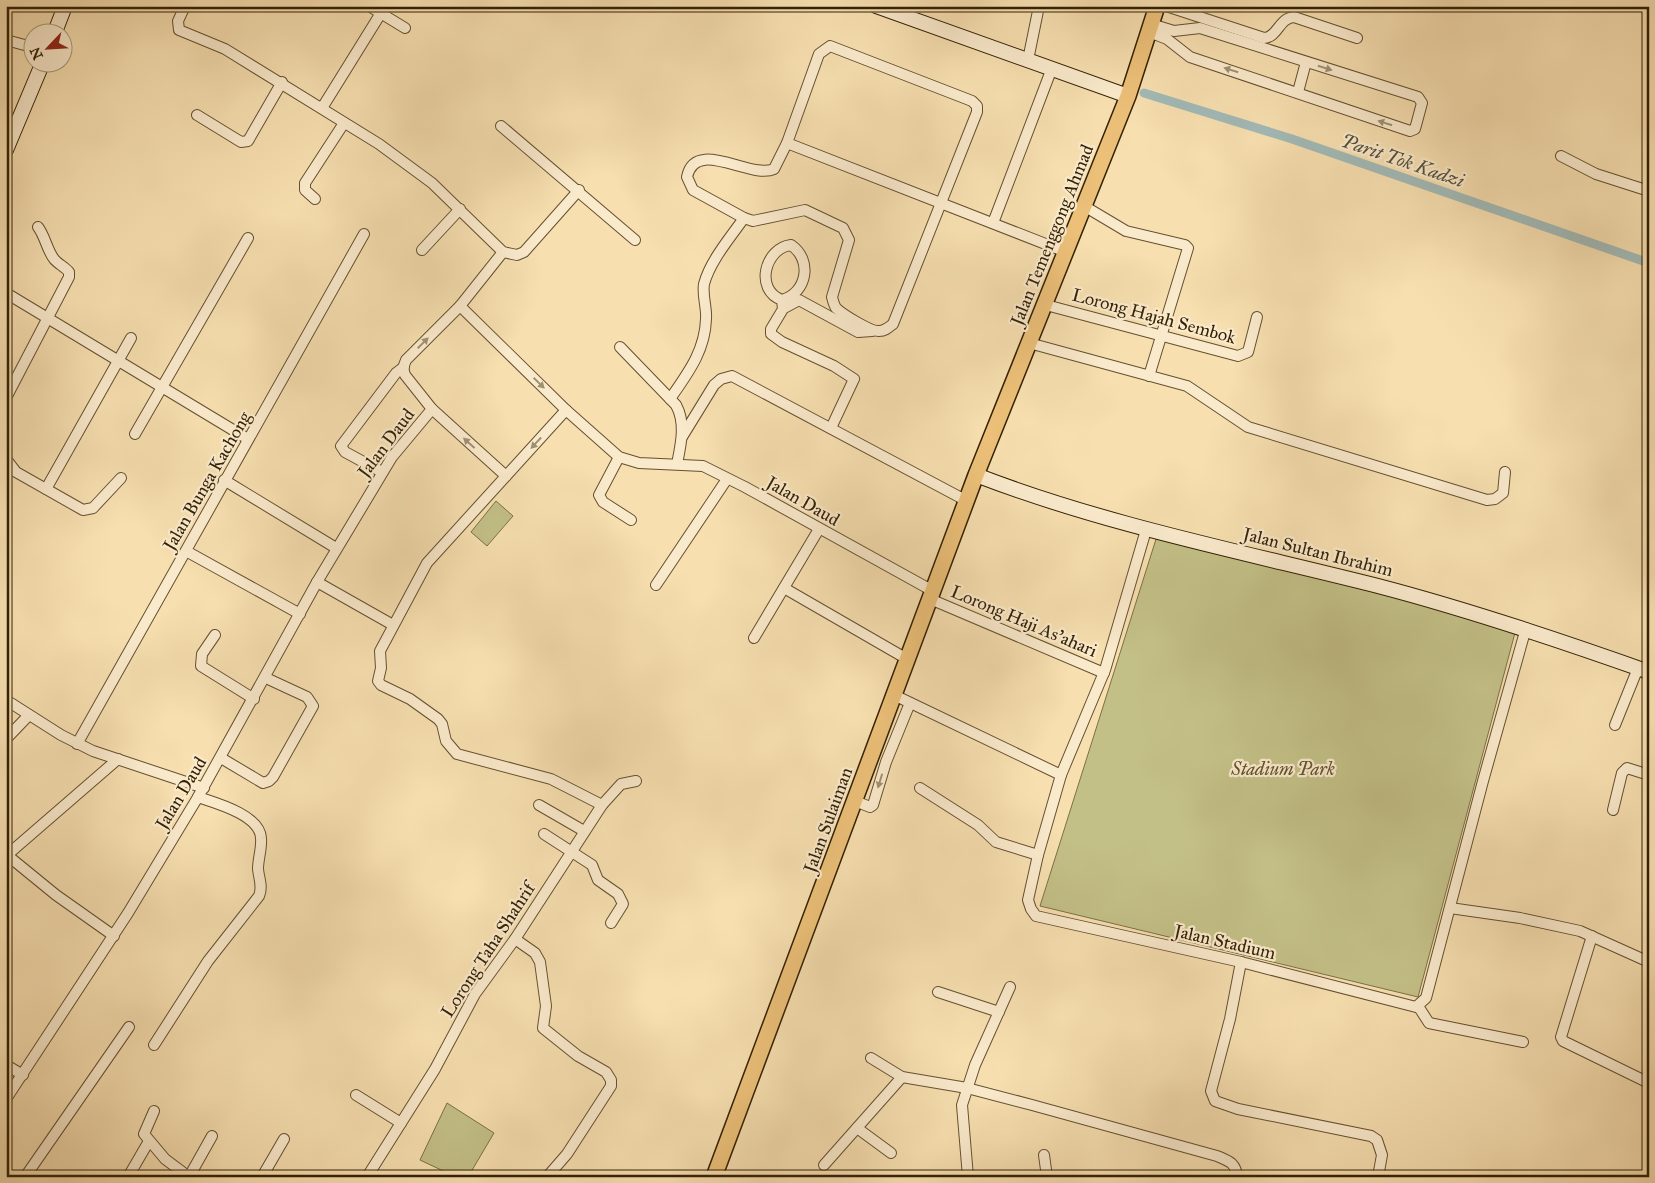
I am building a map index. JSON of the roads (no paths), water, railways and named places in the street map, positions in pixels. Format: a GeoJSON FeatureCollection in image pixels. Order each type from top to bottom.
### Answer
{"type":"FeatureCollection","features":[{"type":"Feature","properties":{"kind":"main road","name":"Jalan Temenggong Ahmad"},"geometry":{"type":"LineString","coordinates":[[976,475],[1046,305],[1128,96],[1156,7]]}},
{"type":"Feature","properties":{"kind":"main road","name":"Jalan Sulaiman"},"geometry":{"type":"LineString","coordinates":[[719,1175],[976,475]]}},
{"type":"Feature","properties":{"kind":"street"},"geometry":{"type":"LineString","coordinates":[[59,22],[65,6]]}},
{"type":"Feature","properties":{"kind":"street"},"geometry":{"type":"LineString","coordinates":[[184,6],[178,21],[179,30],[225,49],[282,82],[409,165],[460,209],[503,252],[517,256],[524,252],[579,190]]}},
{"type":"Feature","properties":{"kind":"street"},"geometry":{"type":"LineString","coordinates":[[369,6],[406,28]]}},
{"type":"Feature","properties":{"kind":"street"},"geometry":{"type":"LineString","coordinates":[[876,6],[1128,96]]}},
{"type":"Feature","properties":{"kind":"street"},"geometry":{"type":"LineString","coordinates":[[1028,60],[1039,6]]}},
{"type":"Feature","properties":{"kind":"street"},"geometry":{"type":"LineString","coordinates":[[1156,7],[1264,38],[1273,35],[1284,20],[1294,17],[1357,38]]}},
{"type":"Feature","properties":{"kind":"street"},"geometry":{"type":"LineString","coordinates":[[322,108],[381,14]]}},
{"type":"Feature","properties":{"kind":"street"},"geometry":{"type":"LineString","coordinates":[[1150,28],[1174,31],[1200,28],[1418,98],[1422,103],[1415,129],[1410,131],[1190,57],[1168,39],[1150,28]]}},
{"type":"Feature","properties":{"kind":"street"},"geometry":{"type":"LineString","coordinates":[[6,40],[22,44]]}},
{"type":"Feature","properties":{"kind":"street"},"geometry":{"type":"LineString","coordinates":[[782,304],[799,300],[858,332],[872,331],[886,330],[893,324],[977,112],[977,106],[972,101],[830,46],[820,54],[778,164],[768,172],[704,159],[688,170],[686,177],[693,190],[744,218],[753,220],[805,210],[843,228],[849,240],[832,296],[833,303],[837,308],[872,331]]}},
{"type":"Feature","properties":{"kind":"street"},"geometry":{"type":"LineString","coordinates":[[1298,92],[1306,62]]}},
{"type":"Feature","properties":{"kind":"street"},"geometry":{"type":"LineString","coordinates":[[993,223],[1052,68]]}},
{"type":"Feature","properties":{"kind":"street"},"geometry":{"type":"LineString","coordinates":[[6,150],[39,72]]}},
{"type":"Feature","properties":{"kind":"street"},"geometry":{"type":"LineString","coordinates":[[197,115],[241,142],[248,141],[282,82]]}},
{"type":"Feature","properties":{"kind":"street"},"geometry":{"type":"LineString","coordinates":[[315,199],[305,190],[305,183],[344,123]]}},
{"type":"Feature","properties":{"kind":"street"},"geometry":{"type":"LineString","coordinates":[[501,126],[579,190],[635,240]]}},
{"type":"Feature","properties":{"kind":"street"},"geometry":{"type":"LineString","coordinates":[[787,143],[1066,252]]}},
{"type":"Feature","properties":{"kind":"street"},"geometry":{"type":"LineString","coordinates":[[1561,156],[1596,174],[1649,191]]}},
{"type":"Feature","properties":{"kind":"street"},"geometry":{"type":"LineString","coordinates":[[1084,206],[1126,231],[1185,245],[1188,248],[1149,376]]}},
{"type":"Feature","properties":{"kind":"street"},"geometry":{"type":"LineString","coordinates":[[422,250],[460,209]]}},
{"type":"Feature","properties":{"kind":"street"},"geometry":{"type":"LineString","coordinates":[[670,398],[700,354],[704,340],[706,318],[704,285],[706,279],[712,266],[744,218]]}},
{"type":"Feature","properties":{"kind":"street"},"geometry":{"type":"LineString","coordinates":[[6,398],[48,318],[69,272],[55,260],[38,226]]}},
{"type":"Feature","properties":{"kind":"street","name":"Jalan Bunga Kachong"},"geometry":{"type":"LineString","coordinates":[[77,744],[364,234]]}},
{"type":"Feature","properties":{"kind":"street"},"geometry":{"type":"LineString","coordinates":[[135,434],[248,238]]}},
{"type":"Feature","properties":{"kind":"street"},"geometry":{"type":"LineString","coordinates":[[782,304],[767,289],[765,271],[779,249],[791,245],[803,257],[805,267],[803,280],[792,297],[782,304],[770,329],[773,337],[834,366],[854,379],[831,428]]}},
{"type":"Feature","properties":{"kind":"street"},"geometry":{"type":"LineString","coordinates":[[382,472],[345,452],[341,446],[396,372],[404,367],[406,360],[460,306],[503,252]]}},
{"type":"Feature","properties":{"kind":"street"},"geometry":{"type":"LineString","coordinates":[[6,293],[248,440]]}},
{"type":"Feature","properties":{"kind":"street","name":"Lorong Hajah Sembok"},"geometry":{"type":"LineString","coordinates":[[1046,305],[1238,356],[1245,355],[1248,352],[1257,317]]}},
{"type":"Feature","properties":{"kind":"street","name":"Jalan Daud"},"geometry":{"type":"LineString","coordinates":[[460,306],[566,410],[619,457],[639,463],[702,466],[819,529],[932,595]]}},
{"type":"Feature","properties":{"kind":"street"},"geometry":{"type":"LineString","coordinates":[[46,489],[119,363],[131,338]]}},
{"type":"Feature","properties":{"kind":"street"},"geometry":{"type":"LineString","coordinates":[[1029,343],[1193,389],[1248,427],[1487,500],[1495,499],[1503,493],[1505,472]]}},
{"type":"Feature","properties":{"kind":"street"},"geometry":{"type":"LineString","coordinates":[[620,347],[670,398],[680,413],[682,437],[677,464]]}},
{"type":"Feature","properties":{"kind":"street","name":"Jalan Daud"},"geometry":{"type":"LineString","coordinates":[[6,1099],[114,936],[201,792],[266,678],[336,548],[382,472],[432,409],[409,381],[404,367]]}},
{"type":"Feature","properties":{"kind":"street"},"geometry":{"type":"LineString","coordinates":[[682,437],[714,385],[721,379],[732,376],[967,501]]}},
{"type":"Feature","properties":{"kind":"street"},"geometry":{"type":"LineString","coordinates":[[432,409],[506,476]]}},
{"type":"Feature","properties":{"kind":"street"},"geometry":{"type":"LineString","coordinates":[[566,410],[427,563],[380,651],[381,668],[378,681],[381,685],[410,699],[438,719],[442,724],[446,741],[451,749],[466,757],[551,779],[602,805]]}},
{"type":"Feature","properties":{"kind":"street"},"geometry":{"type":"LineString","coordinates":[[619,457],[599,495],[603,502],[631,520]]}},
{"type":"Feature","properties":{"kind":"street"},"geometry":{"type":"LineString","coordinates":[[6,460],[16,472],[86,510],[93,508],[121,478]]}},
{"type":"Feature","properties":{"kind":"street","name":"Jalan Sultan Ibrahim"},"geometry":{"type":"LineString","coordinates":[[976,475],[1004,486],[1146,530],[1372,584],[1526,628],[1644,670]]}},
{"type":"Feature","properties":{"kind":"street"},"geometry":{"type":"LineString","coordinates":[[656,585],[727,478]]}},
{"type":"Feature","properties":{"kind":"street"},"geometry":{"type":"LineString","coordinates":[[224,480],[336,548]]}},
{"type":"Feature","properties":{"kind":"street"},"geometry":{"type":"LineString","coordinates":[[754,638],[819,529]]}},
{"type":"Feature","properties":{"kind":"street","name":"Jalan Stadium"},"geometry":{"type":"LineString","coordinates":[[1146,530],[1104,673],[1062,775],[1038,855],[1028,900],[1030,909],[1036,916],[1241,962],[1418,1006]]}},
{"type":"Feature","properties":{"kind":"street"},"geometry":{"type":"LineString","coordinates":[[186,551],[300,614]]}},
{"type":"Feature","properties":{"kind":"street"},"geometry":{"type":"LineString","coordinates":[[317,582],[393,625]]}},
{"type":"Feature","properties":{"kind":"street"},"geometry":{"type":"LineString","coordinates":[[784,588],[908,659]]}},
{"type":"Feature","properties":{"kind":"street","name":"Lorong Haji As'ahari"},"geometry":{"type":"LineString","coordinates":[[932,595],[1104,673]]}},
{"type":"Feature","properties":{"kind":"street"},"geometry":{"type":"LineString","coordinates":[[1523,1042],[1428,1023],[1418,1006],[1426,998],[1483,781],[1526,628]]}},
{"type":"Feature","properties":{"kind":"street"},"geometry":{"type":"LineString","coordinates":[[215,635],[202,654],[201,666],[254,699]]}},
{"type":"Feature","properties":{"kind":"street"},"geometry":{"type":"LineString","coordinates":[[1616,725],[1644,670]]}},
{"type":"Feature","properties":{"kind":"street"},"geometry":{"type":"LineString","coordinates":[[220,758],[263,783],[269,782],[278,769],[313,706],[307,697],[266,678]]}},
{"type":"Feature","properties":{"kind":"street"},"geometry":{"type":"LineString","coordinates":[[894,695],[1062,775]]}},
{"type":"Feature","properties":{"kind":"street"},"geometry":{"type":"LineString","coordinates":[[6,700],[77,744],[201,792],[253,821],[259,829],[261,837],[258,869],[262,890],[208,961],[154,1045]]}},
{"type":"Feature","properties":{"kind":"street"},"geometry":{"type":"LineString","coordinates":[[855,801],[872,806],[886,762],[910,703]]}},
{"type":"Feature","properties":{"kind":"street"},"geometry":{"type":"LineString","coordinates":[[6,739],[29,714]]}},
{"type":"Feature","properties":{"kind":"street"},"geometry":{"type":"LineString","coordinates":[[872,754],[886,762]]}},
{"type":"Feature","properties":{"kind":"street"},"geometry":{"type":"LineString","coordinates":[[114,936],[56,895],[6,856],[118,759]]}},
{"type":"Feature","properties":{"kind":"street"},"geometry":{"type":"LineString","coordinates":[[1612,810],[1622,774],[1627,768],[1649,775]]}},
{"type":"Feature","properties":{"kind":"street","name":"Lorong Taha Shahrif"},"geometry":{"type":"LineString","coordinates":[[367,1177],[434,1069],[475,994],[515,939],[584,831],[602,805],[621,784],[636,781]]}},
{"type":"Feature","properties":{"kind":"street"},"geometry":{"type":"LineString","coordinates":[[920,788],[978,825],[996,842],[1038,855]]}},
{"type":"Feature","properties":{"kind":"street"},"geometry":{"type":"LineString","coordinates":[[539,805],[584,831]]}},
{"type":"Feature","properties":{"kind":"street"},"geometry":{"type":"LineString","coordinates":[[544,834],[592,864],[598,880],[618,894],[622,901],[610,923]]}},
{"type":"Feature","properties":{"kind":"street"},"geometry":{"type":"LineString","coordinates":[[1450,908],[1557,925],[1592,936],[1649,962]]}},
{"type":"Feature","properties":{"kind":"street"},"geometry":{"type":"LineString","coordinates":[[1592,936],[1561,1037],[1563,1041],[1649,1084]]}},
{"type":"Feature","properties":{"kind":"street"},"geometry":{"type":"LineString","coordinates":[[515,939],[535,953],[540,962],[546,996],[546,1017],[543,1028],[578,1056],[606,1072],[611,1080],[611,1086],[588,1123],[560,1164],[547,1177]]}},
{"type":"Feature","properties":{"kind":"street"},"geometry":{"type":"LineString","coordinates":[[1241,962],[1230,1019],[1210,1091],[1212,1098],[1215,1101],[1238,1109],[1371,1136],[1377,1140],[1382,1155],[1378,1177]]}},
{"type":"Feature","properties":{"kind":"street"},"geometry":{"type":"LineString","coordinates":[[968,1177],[962,1105],[975,1065],[1010,986]]}},
{"type":"Feature","properties":{"kind":"street"},"geometry":{"type":"LineString","coordinates":[[938,992],[999,1012]]}},
{"type":"Feature","properties":{"kind":"street"},"geometry":{"type":"LineString","coordinates":[[25,1177],[129,1027]]}},
{"type":"Feature","properties":{"kind":"street"},"geometry":{"type":"LineString","coordinates":[[871,1058],[902,1077],[967,1088],[1217,1156],[1232,1162],[1237,1168],[1237,1177]]}},
{"type":"Feature","properties":{"kind":"street"},"geometry":{"type":"LineString","coordinates":[[6,1065],[23,1075]]}},
{"type":"Feature","properties":{"kind":"street"},"geometry":{"type":"LineString","coordinates":[[824,1165],[902,1077]]}},
{"type":"Feature","properties":{"kind":"street"},"geometry":{"type":"LineString","coordinates":[[356,1095],[401,1123]]}},
{"type":"Feature","properties":{"kind":"street"},"geometry":{"type":"LineString","coordinates":[[154,1111],[144,1130],[144,1134],[165,1159],[190,1177],[212,1136]]}},
{"type":"Feature","properties":{"kind":"street"},"geometry":{"type":"LineString","coordinates":[[857,1128],[891,1153]]}},
{"type":"Feature","properties":{"kind":"street"},"geometry":{"type":"LineString","coordinates":[[262,1177],[284,1140]]}},
{"type":"Feature","properties":{"kind":"street"},"geometry":{"type":"LineString","coordinates":[[128,1177],[150,1141]]}},
{"type":"Feature","properties":{"kind":"street"},"geometry":{"type":"LineString","coordinates":[[1044,1155],[1048,1177]]}},
{"type":"Feature","properties":{"kind":"waterway","name":"Parit Tok Kadzi"},"geometry":{"type":"LineString","coordinates":[[1144,93],[1292,139],[1649,263]]}},
{"type":"Feature","properties":{"kind":"park label","name":"Stadium Park"},"geometry":{"type":"Point","coordinates":[1283,769]}}]}
